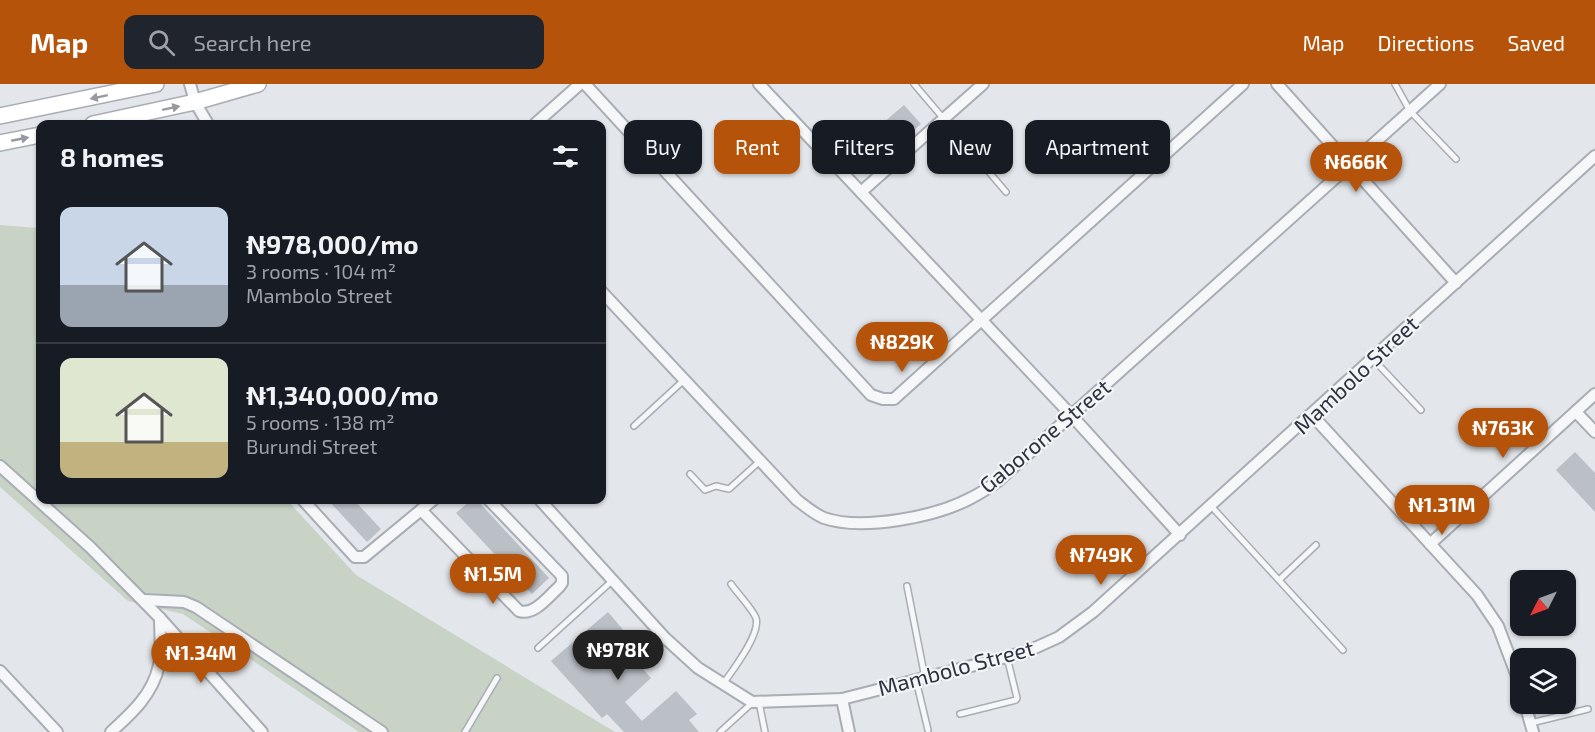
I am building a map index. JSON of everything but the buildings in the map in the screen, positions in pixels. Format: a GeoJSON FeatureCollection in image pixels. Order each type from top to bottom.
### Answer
{"type":"FeatureCollection","features":[{"type":"Feature","properties":{"kind":"main road"},"geometry":{"type":"LineString","coordinates":[[0,116],[156,84]]}},
{"type":"Feature","properties":{"kind":"main road"},"geometry":{"type":"LineString","coordinates":[[112,120],[195,102],[258,84]]}},
{"type":"Feature","properties":{"kind":"main road"},"geometry":{"type":"LineString","coordinates":[[0,142],[36,136]]}},
{"type":"Feature","properties":{"kind":"street"},"geometry":{"type":"LineString","coordinates":[[190,84],[195,102],[206,120]]}},
{"type":"Feature","properties":{"kind":"street"},"geometry":{"type":"LineString","coordinates":[[540,120],[580,84]]}},
{"type":"Feature","properties":{"kind":"street"},"geometry":{"type":"LineString","coordinates":[[585,84],[871,395],[883,399],[894,399],[1243,84]]}},
{"type":"Feature","properties":{"kind":"street"},"geometry":{"type":"LineString","coordinates":[[759,84],[1072,416],[1179,535]]}},
{"type":"Feature","properties":{"kind":"street"},"geometry":{"type":"LineString","coordinates":[[861,192],[983,84]]}},
{"type":"Feature","properties":{"kind":"street"},"geometry":{"type":"LineString","coordinates":[[1277,84],[1456,283]]}},
{"type":"Feature","properties":{"kind":"street","name":"Gaborone Street"},"geometry":{"type":"LineString","coordinates":[[606,296],[797,500],[822,517],[851,524],[889,522],[929,513],[970,499],[998,481],[1440,84]]}},
{"type":"Feature","properties":{"kind":"street","name":"Mambolo Street"},"geometry":{"type":"LineString","coordinates":[[755,702],[842,699],[1026,652],[1059,637],[1093,612],[1179,535],[1595,156]]}},
{"type":"Feature","properties":{"kind":"street"},"geometry":{"type":"LineString","coordinates":[[1430,544],[1595,394]]}},
{"type":"Feature","properties":{"kind":"street"},"geometry":{"type":"LineString","coordinates":[[1576,412],[1595,432]]}},
{"type":"Feature","properties":{"kind":"street"},"geometry":{"type":"LineString","coordinates":[[1312,415],[1477,595],[1497,626],[1510,659]]}},
{"type":"Feature","properties":{"kind":"street"},"geometry":{"type":"LineString","coordinates":[[0,466],[36,499]]}},
{"type":"Feature","properties":{"kind":"street"},"geometry":{"type":"LineString","coordinates":[[42,504],[145,600],[262,732]]}},
{"type":"Feature","properties":{"kind":"street"},"geometry":{"type":"LineString","coordinates":[[307,504],[355,557],[370,554],[428,504]]}},
{"type":"Feature","properties":{"kind":"street"},"geometry":{"type":"LineString","coordinates":[[421,510],[519,611],[525,613],[531,611],[559,587],[562,583],[562,576],[493,504]]}},
{"type":"Feature","properties":{"kind":"street"},"geometry":{"type":"LineString","coordinates":[[544,504],[665,638],[698,669],[722,685],[755,702]]}},
{"type":"Feature","properties":{"kind":"street"},"geometry":{"type":"LineString","coordinates":[[145,600],[184,602],[196,607],[382,732]]}},
{"type":"Feature","properties":{"kind":"street"},"geometry":{"type":"LineString","coordinates":[[111,732],[133,712],[151,690],[159,664],[160,618]]}},
{"type":"Feature","properties":{"kind":"street"},"geometry":{"type":"LineString","coordinates":[[0,671],[57,732]]}},
{"type":"Feature","properties":{"kind":"street"},"geometry":{"type":"LineString","coordinates":[[842,699],[849,732]]}},
{"type":"Feature","properties":{"kind":"lane"},"geometry":{"type":"LineString","coordinates":[[914,84],[1006,192]]}},
{"type":"Feature","properties":{"kind":"lane"},"geometry":{"type":"LineString","coordinates":[[1395,84],[1410,111],[1456,159]]}},
{"type":"Feature","properties":{"kind":"lane"},"geometry":{"type":"LineString","coordinates":[[1373,359],[1420,410]]}},
{"type":"Feature","properties":{"kind":"lane"},"geometry":{"type":"LineString","coordinates":[[634,426],[684,380]]}},
{"type":"Feature","properties":{"kind":"lane"},"geometry":{"type":"LineString","coordinates":[[690,474],[705,490],[716,486],[729,489],[760,461]]}},
{"type":"Feature","properties":{"kind":"lane"},"geometry":{"type":"LineString","coordinates":[[1211,506],[1343,650]]}},
{"type":"Feature","properties":{"kind":"lane"},"geometry":{"type":"LineString","coordinates":[[1279,580],[1316,545]]}},
{"type":"Feature","properties":{"kind":"lane"},"geometry":{"type":"LineString","coordinates":[[538,648],[613,580]]}},
{"type":"Feature","properties":{"kind":"lane"},"geometry":{"type":"LineString","coordinates":[[722,685],[751,641],[756,629],[756,618],[731,584]]}},
{"type":"Feature","properties":{"kind":"lane"},"geometry":{"type":"LineString","coordinates":[[908,586],[928,730]]}},
{"type":"Feature","properties":{"kind":"lane"},"geometry":{"type":"LineString","coordinates":[[960,714],[1017,699],[1007,657]]}},
{"type":"Feature","properties":{"kind":"lane"},"geometry":{"type":"LineString","coordinates":[[465,732],[497,678]]}},
{"type":"Feature","properties":{"kind":"lane"},"geometry":{"type":"LineString","coordinates":[[720,732],[755,702],[765,732]]}},
{"type":"Feature","properties":{"kind":"lane"},"geometry":{"type":"LineString","coordinates":[[1532,727],[1588,709]]}},
{"type":"Feature","properties":{"kind":"green space"},"geometry":{"type":"Polygon","coordinates":[[[0,225],[36,228],[36,504],[291,504],[356,575],[615,732],[359,732],[183,614],[128,601],[0,487],[0,225]]]}}]}
